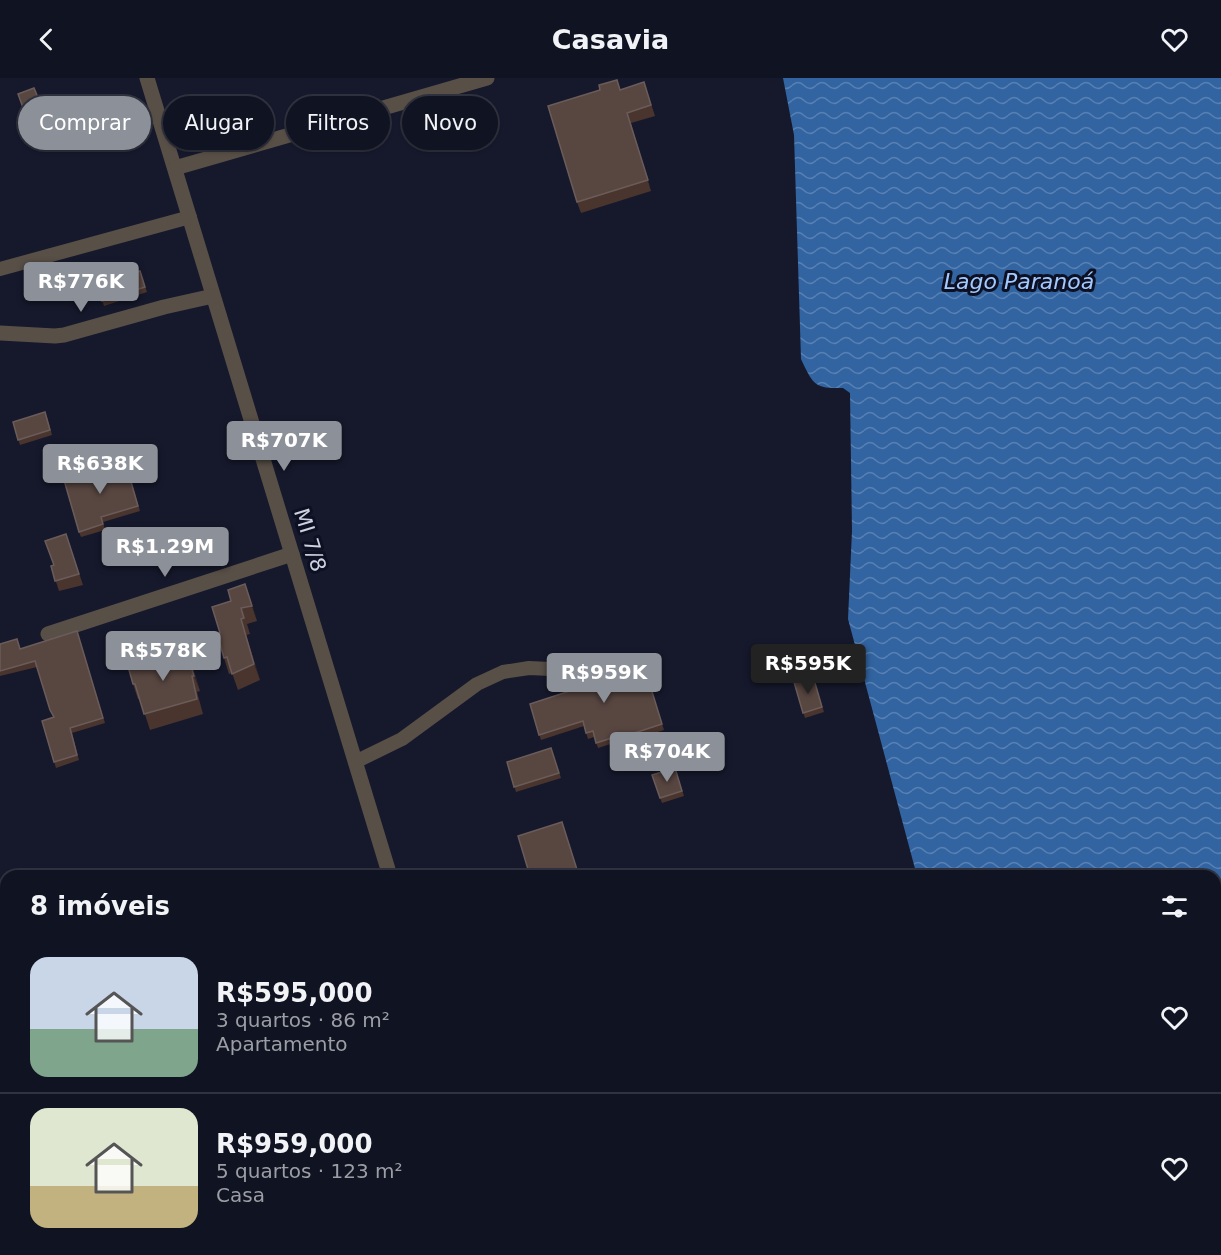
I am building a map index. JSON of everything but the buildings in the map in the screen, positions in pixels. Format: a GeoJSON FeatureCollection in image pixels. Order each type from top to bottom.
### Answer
{"type":"FeatureCollection","features":[{"type":"Feature","properties":{"kind":"street","name":"MI 7/8"},"geometry":{"type":"LineString","coordinates":[[147,78],[388,870]]}},
{"type":"Feature","properties":{"kind":"street"},"geometry":{"type":"LineString","coordinates":[[175,168],[487,78]]}},
{"type":"Feature","properties":{"kind":"street"},"geometry":{"type":"LineString","coordinates":[[0,333],[54,336],[213,296]]}},
{"type":"Feature","properties":{"kind":"street"},"geometry":{"type":"LineString","coordinates":[[48,634],[292,554]]}},
{"type":"Feature","properties":{"kind":"lane"},"geometry":{"type":"LineString","coordinates":[[0,268],[190,218]]}},
{"type":"Feature","properties":{"kind":"lane"},"geometry":{"type":"LineString","coordinates":[[355,762],[402,739],[477,684],[504,672],[529,668],[550,669]]}},
{"type":"Feature","properties":{"kind":"water","name":"Lago Paranoá"},"geometry":{"type":"Polygon","coordinates":[[[783,78],[1221,78],[1221,870],[915,870],[848,619],[852,531],[850,393],[843,388],[820,386],[812,379],[801,359],[794,135],[783,78]]]}}]}
